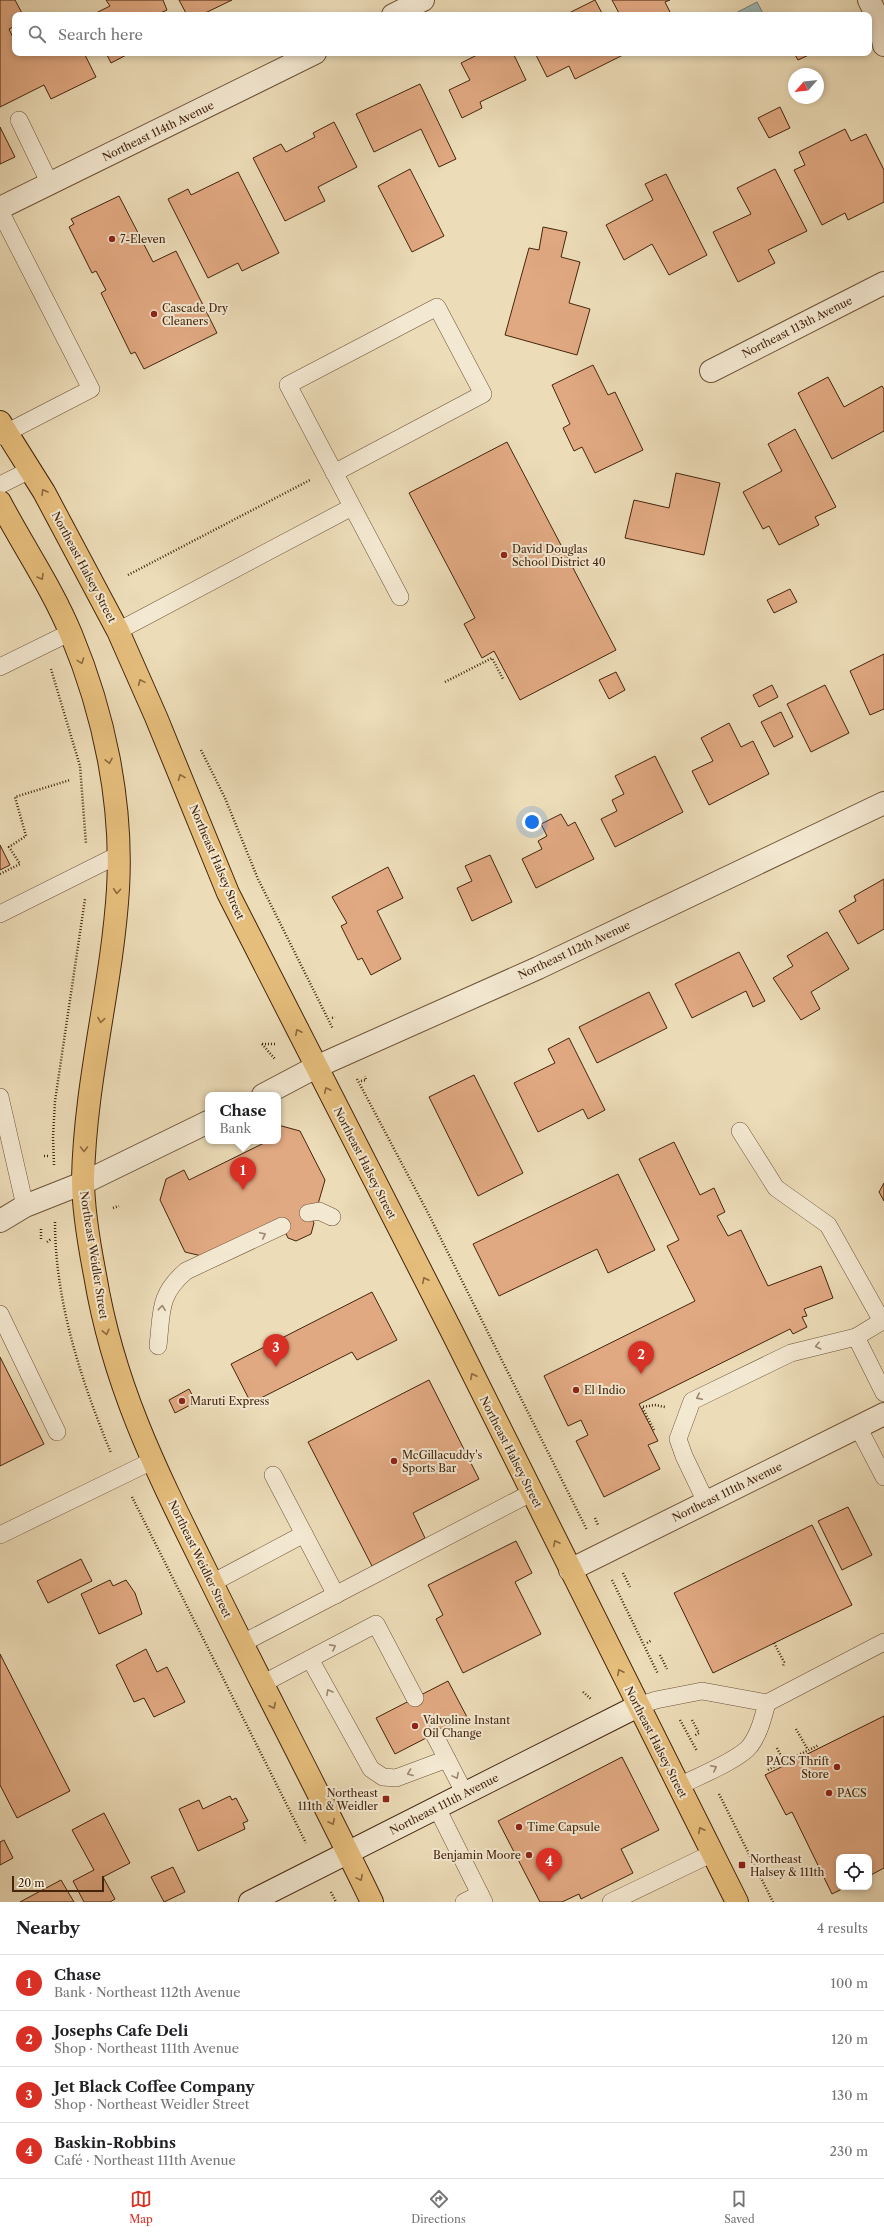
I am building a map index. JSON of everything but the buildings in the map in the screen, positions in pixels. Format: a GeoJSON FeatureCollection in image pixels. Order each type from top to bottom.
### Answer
{"type":"FeatureCollection","features":[{"type":"Feature","properties":{"kind":"main road","name":"Northeast Halsey Street"},"geometry":{"type":"LineString","coordinates":[[2,430],[44,492],[118,631],[156,717],[228,894],[737,1902]]}},
{"type":"Feature","properties":{"kind":"main road","name":"Northeast Weidler Street"},"geometry":{"type":"LineString","coordinates":[[0,502],[71,632],[90,686],[110,768],[117,824],[118,888],[110,956],[88,1101],[83,1183],[95,1278],[106,1332],[127,1401],[152,1461],[241,1644],[372,1902]]}},
{"type":"Feature","properties":{"kind":"street"},"geometry":{"type":"LineString","coordinates":[[399,12],[423,0]]}},
{"type":"Feature","properties":{"kind":"street"},"geometry":{"type":"LineString","coordinates":[[869,0],[879,20],[884,45]]}},
{"type":"Feature","properties":{"kind":"street","name":"Northeast 114th Avenue"},"geometry":{"type":"LineString","coordinates":[[0,210],[309,56]]}},
{"type":"Feature","properties":{"kind":"street","name":"Northeast 113th Avenue"},"geometry":{"type":"LineString","coordinates":[[711,370],[884,283]]}},
{"type":"Feature","properties":{"kind":"street","name":"Northeast 112th Avenue"},"geometry":{"type":"LineString","coordinates":[[269,1092],[316,1067],[538,968],[884,803]]}},
{"type":"Feature","properties":{"kind":"street"},"geometry":{"type":"LineString","coordinates":[[0,1221],[25,1206],[83,1183],[205,1123]]}},
{"type":"Feature","properties":{"kind":"street","name":"Northeast 111th Avenue"},"geometry":{"type":"LineString","coordinates":[[570,1570],[884,1414]]}},
{"type":"Feature","properties":{"kind":"street","name":"Northeast 111th Avenue"},"geometry":{"type":"LineString","coordinates":[[250,1902],[638,1706]]}},
{"type":"Feature","properties":{"kind":"lane"},"geometry":{"type":"LineString","coordinates":[[19,120],[50,184]]}},
{"type":"Feature","properties":{"kind":"lane"},"geometry":{"type":"LineString","coordinates":[[0,210],[91,389],[2,430]]}},
{"type":"Feature","properties":{"kind":"lane"},"geometry":{"type":"LineString","coordinates":[[334,473],[483,394],[437,307],[288,385],[352,508],[400,597]]}},
{"type":"Feature","properties":{"kind":"lane"},"geometry":{"type":"LineString","coordinates":[[0,485],[30,470]]}},
{"type":"Feature","properties":{"kind":"lane"},"geometry":{"type":"LineString","coordinates":[[118,631],[352,508]]}},
{"type":"Feature","properties":{"kind":"lane"},"geometry":{"type":"LineString","coordinates":[[0,667],[71,632]]}},
{"type":"Feature","properties":{"kind":"lane"},"geometry":{"type":"LineString","coordinates":[[0,914],[118,855]]}},
{"type":"Feature","properties":{"kind":"lane"},"geometry":{"type":"LineString","coordinates":[[0,1097],[25,1206]]}},
{"type":"Feature","properties":{"kind":"lane"},"geometry":{"type":"LineString","coordinates":[[706,1502],[684,1456],[678,1439],[692,1401],[791,1353],[856,1337],[883,1320],[828,1225],[776,1188],[740,1131]]}},
{"type":"Feature","properties":{"kind":"lane"},"geometry":{"type":"LineString","coordinates":[[308,1213],[320,1211],[332,1217]]}},
{"type":"Feature","properties":{"kind":"lane"},"geometry":{"type":"LineString","coordinates":[[158,1346],[163,1300],[173,1282],[186,1271],[282,1226]]}},
{"type":"Feature","properties":{"kind":"lane"},"geometry":{"type":"LineString","coordinates":[[0,1314],[58,1432]]}},
{"type":"Feature","properties":{"kind":"lane"},"geometry":{"type":"LineString","coordinates":[[856,1337],[884,1392]]}},
{"type":"Feature","properties":{"kind":"lane"},"geometry":{"type":"LineString","coordinates":[[858,1427],[884,1477]]}},
{"type":"Feature","properties":{"kind":"lane"},"geometry":{"type":"LineString","coordinates":[[0,1534],[152,1461]]}},
{"type":"Feature","properties":{"kind":"lane"},"geometry":{"type":"LineString","coordinates":[[272,1475],[336,1594]]}},
{"type":"Feature","properties":{"kind":"lane"},"geometry":{"type":"LineString","coordinates":[[241,1644],[531,1493]]}},
{"type":"Feature","properties":{"kind":"lane"},"geometry":{"type":"LineString","coordinates":[[212,1582],[304,1534]]}},
{"type":"Feature","properties":{"kind":"lane"},"geometry":{"type":"LineString","coordinates":[[262,1684],[376,1624],[415,1698]]}},
{"type":"Feature","properties":{"kind":"lane"},"geometry":{"type":"LineString","coordinates":[[638,1706],[656,1700],[702,1691],[767,1703],[884,1642]]}},
{"type":"Feature","properties":{"kind":"lane"},"geometry":{"type":"LineString","coordinates":[[310,1659],[371,1769],[383,1777],[396,1778],[447,1759]]}},
{"type":"Feature","properties":{"kind":"lane"},"geometry":{"type":"LineString","coordinates":[[679,1786],[738,1757],[749,1747],[762,1724],[767,1703]]}},
{"type":"Feature","properties":{"kind":"lane"},"geometry":{"type":"LineString","coordinates":[[434,1734],[465,1794]]}},
{"type":"Feature","properties":{"kind":"lane"},"geometry":{"type":"LineString","coordinates":[[438,1808],[482,1898],[464,1902]]}},
{"type":"Feature","properties":{"kind":"lane"},"geometry":{"type":"LineString","coordinates":[[611,1902],[713,1853]]}},
{"type":"Feature","properties":{"kind":"path"},"geometry":{"type":"LineString","coordinates":[[128,575],[313,478]]}},
{"type":"Feature","properties":{"kind":"path"},"geometry":{"type":"LineString","coordinates":[[44,646],[80,766],[86,846]]}},
{"type":"Feature","properties":{"kind":"path"},"geometry":{"type":"LineString","coordinates":[[445,682],[492,658],[503,678]]}},
{"type":"Feature","properties":{"kind":"path"},"geometry":{"type":"LineString","coordinates":[[198,743],[225,798],[258,879],[346,1054],[428,1211],[585,1526]]}},
{"type":"Feature","properties":{"kind":"path"},"geometry":{"type":"LineString","coordinates":[[0,874],[20,864],[9,847],[26,836],[15,797],[70,780]]}},
{"type":"Feature","properties":{"kind":"path"},"geometry":{"type":"LineString","coordinates":[[53,1137],[56,1101],[85,898]]}},
{"type":"Feature","properties":{"kind":"path"},"geometry":{"type":"LineString","coordinates":[[262,1044],[277,1061]]}},
{"type":"Feature","properties":{"kind":"path"},"geometry":{"type":"LineString","coordinates":[[361,1081],[366,1080]]}},
{"type":"Feature","properties":{"kind":"path"},"geometry":{"type":"LineString","coordinates":[[44,1156],[49,1156]]}},
{"type":"Feature","properties":{"kind":"path"},"geometry":{"type":"LineString","coordinates":[[47,1242],[51,1239]]}},
{"type":"Feature","properties":{"kind":"path"},"geometry":{"type":"LineString","coordinates":[[58,1262],[70,1333],[78,1368],[112,1456]]}},
{"type":"Feature","properties":{"kind":"path"},"geometry":{"type":"LineString","coordinates":[[133,1500],[336,1902]]}},
{"type":"Feature","properties":{"kind":"path"},"geometry":{"type":"LineString","coordinates":[[623,1573],[630,1587]]}},
{"type":"Feature","properties":{"kind":"path"},"geometry":{"type":"LineString","coordinates":[[647,1643],[652,1640]]}},
{"type":"Feature","properties":{"kind":"path"},"geometry":{"type":"LineString","coordinates":[[660,1655],[668,1670]]}},
{"type":"Feature","properties":{"kind":"path"},"geometry":{"type":"LineString","coordinates":[[692,1720],[699,1733],[694,1736]]}},
{"type":"Feature","properties":{"kind":"path"},"geometry":{"type":"LineString","coordinates":[[796,1729],[808,1750]]}},
{"type":"Feature","properties":{"kind":"path"},"geometry":{"type":"LineString","coordinates":[[768,1770],[819,1745]]}},
{"type":"Feature","properties":{"kind":"path"},"geometry":{"type":"LineString","coordinates":[[718,1792],[773,1902]]}},
{"type":"Feature","properties":{"kind":"path"},"geometry":{"type":"LineString","coordinates":[[758,1865],[764,1862]]}},
{"type":"Feature","properties":{"kind":"water"},"geometry":{"type":"Polygon","coordinates":[[[757,2],[762,12],[738,12],[757,2]]]}},
{"type":"Feature","properties":{"kind":"place","name":"7-Eleven"},"geometry":{"type":"Point","coordinates":[112,239]}},
{"type":"Feature","properties":{"kind":"place","name":"Cascade Dry Cleaners"},"geometry":{"type":"Point","coordinates":[154,314]}},
{"type":"Feature","properties":{"kind":"place","name":"David Douglas School District 40"},"geometry":{"type":"Point","coordinates":[504,555]}},
{"type":"Feature","properties":{"kind":"place","name":"Chase"},"geometry":{"type":"Point","coordinates":[243,1190]}},
{"type":"Feature","properties":{"kind":"place","name":"Jet Black Coffee Company"},"geometry":{"type":"Point","coordinates":[276,1367]}},
{"type":"Feature","properties":{"kind":"place","name":"Josephs Cafe Deli"},"geometry":{"type":"Point","coordinates":[641,1374]}},
{"type":"Feature","properties":{"kind":"place","name":"El Indio"},"geometry":{"type":"Point","coordinates":[576,1390]}},
{"type":"Feature","properties":{"kind":"place","name":"Maruti Express"},"geometry":{"type":"Point","coordinates":[182,1401]}},
{"type":"Feature","properties":{"kind":"place","name":"McGillacuddy's Sports Bar"},"geometry":{"type":"Point","coordinates":[394,1461]}},
{"type":"Feature","properties":{"kind":"place","name":"Valvoline Instant Oil Change"},"geometry":{"type":"Point","coordinates":[415,1726]}},
{"type":"Feature","properties":{"kind":"place","name":"PACS Thrift Store"},"geometry":{"type":"Point","coordinates":[837,1767]}},
{"type":"Feature","properties":{"kind":"place","name":"PACS"},"geometry":{"type":"Point","coordinates":[829,1793]}},
{"type":"Feature","properties":{"kind":"place","name":"Northeast 111th & Weidler"},"geometry":{"type":"Point","coordinates":[386,1799]}},
{"type":"Feature","properties":{"kind":"place","name":"Time Capsule"},"geometry":{"type":"Point","coordinates":[519,1827]}},
{"type":"Feature","properties":{"kind":"place","name":"Benjamin Moore"},"geometry":{"type":"Point","coordinates":[529,1855]}},
{"type":"Feature","properties":{"kind":"place","name":"Northeast Halsey & 111th"},"geometry":{"type":"Point","coordinates":[742,1865]}},
{"type":"Feature","properties":{"kind":"place","name":"Baskin-Robbins"},"geometry":{"type":"Point","coordinates":[549,1881]}}]}
